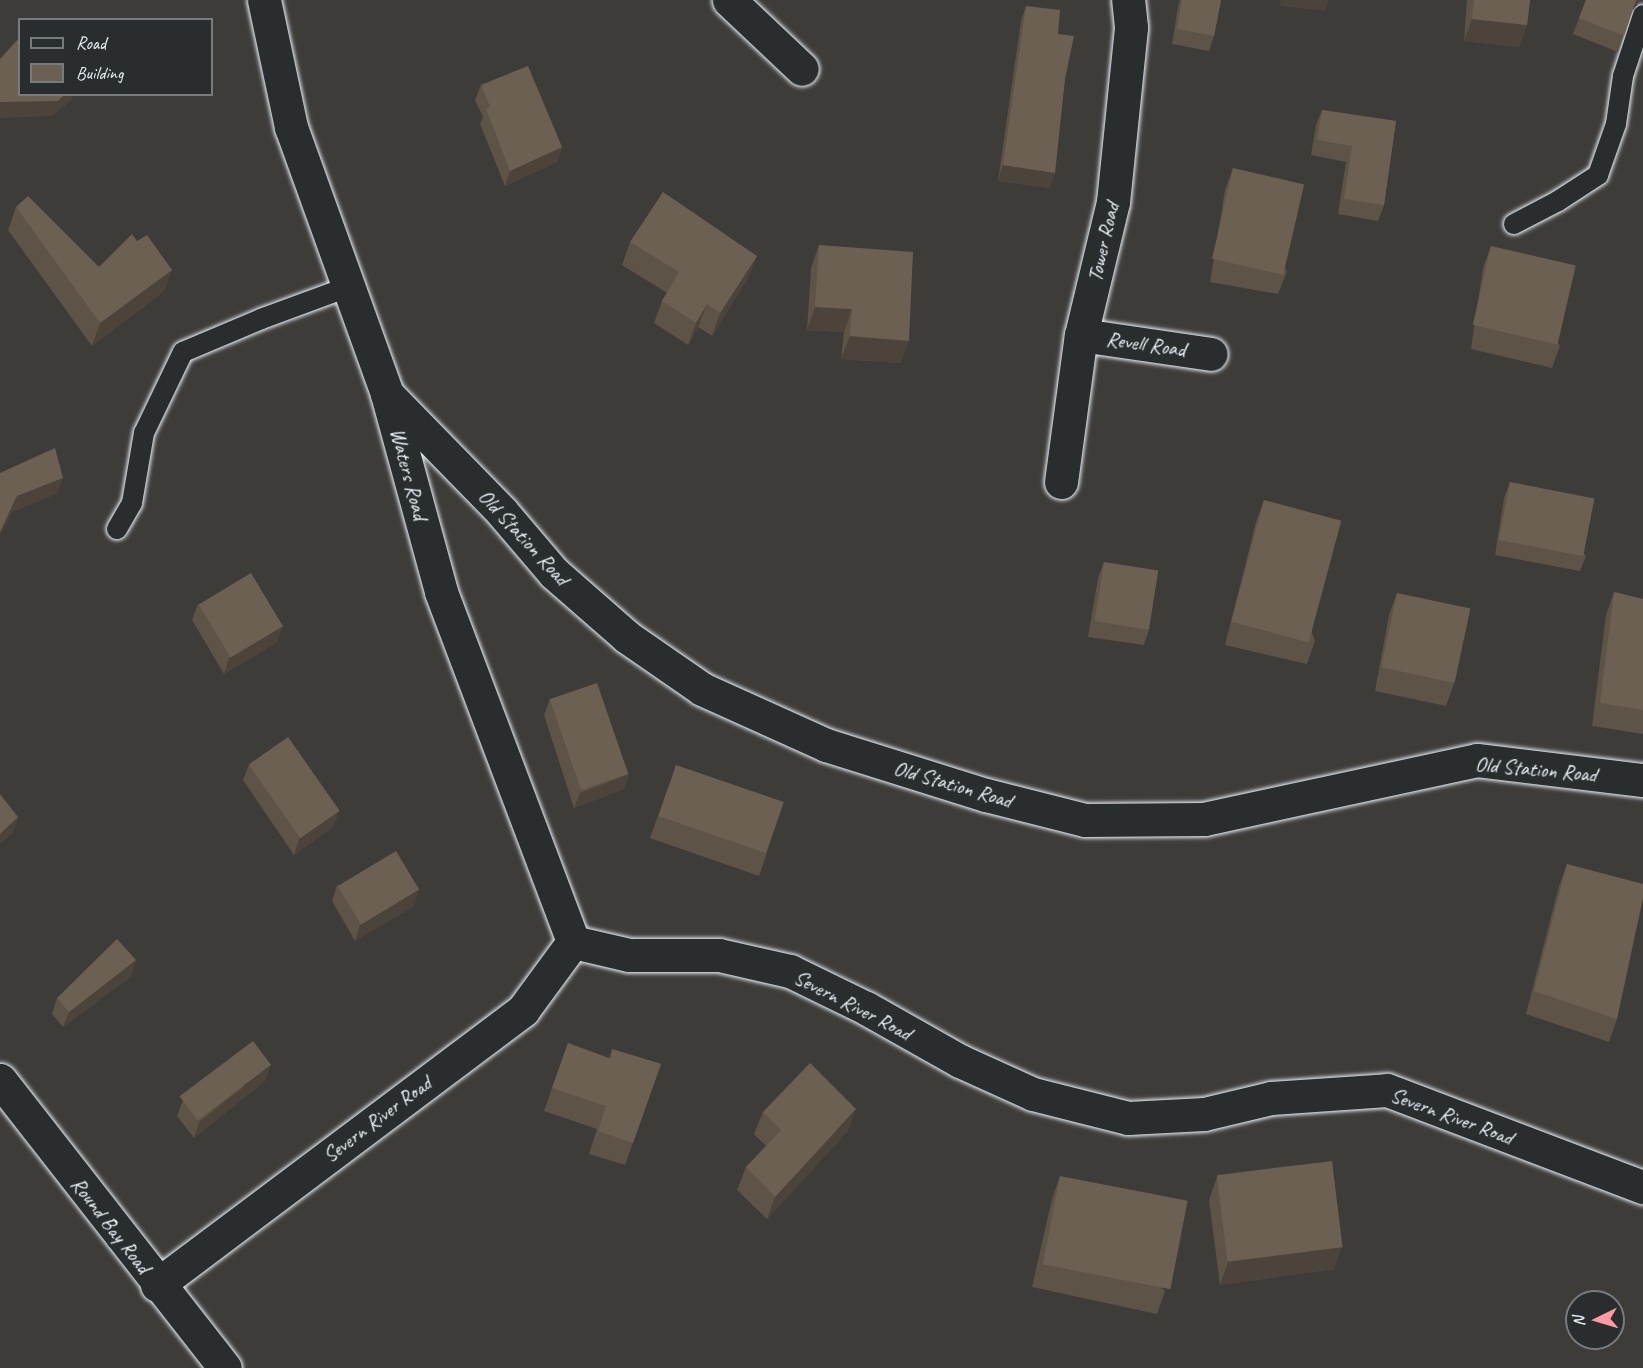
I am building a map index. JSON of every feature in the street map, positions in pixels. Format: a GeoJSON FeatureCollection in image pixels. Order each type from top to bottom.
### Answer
{"type":"FeatureCollection","features":[{"type":"Feature","properties":{"kind":"street","name":"Waters Road"},"geometry":{"type":"LineString","coordinates":[[264,0],[291,127],[387,394],[441,592],[573,942]]}},
{"type":"Feature","properties":{"kind":"street"},"geometry":{"type":"LineString","coordinates":[[729,0],[802,69]]}},
{"type":"Feature","properties":{"kind":"street","name":"Tower Road"},"geometry":{"type":"LineString","coordinates":[[1060,483],[1081,335],[1113,202],[1131,27],[1128,0]]}},
{"type":"Feature","properties":{"kind":"street","name":"Revell Road"},"geometry":{"type":"LineString","coordinates":[[1081,335],[1210,354]]}},
{"type":"Feature","properties":{"kind":"street","name":"Old Station Road"},"geometry":{"type":"LineString","coordinates":[[387,394],[502,512],[554,573],[627,637],[702,689],[826,745],[986,795],[1085,820],[1204,819],[1477,760],[1643,780]]}},
{"type":"Feature","properties":{"kind":"street","name":"Severn River Road"},"geometry":{"type":"LineString","coordinates":[[157,1285],[523,1010],[573,942],[629,955],[719,955],[790,971],[866,1008],[960,1061],[1033,1094],[1128,1118],[1204,1114],[1271,1098],[1387,1090],[1643,1187]]}},
{"type":"Feature","properties":{"kind":"street","name":"Round Bay Road"},"geometry":{"type":"LineString","coordinates":[[0,1080],[157,1285],[225,1368]]}},
{"type":"Feature","properties":{"kind":"lane"},"geometry":{"type":"LineString","coordinates":[[1514,224],[1558,201],[1598,175],[1616,124],[1623,76],[1643,15]]}},
{"type":"Feature","properties":{"kind":"lane"},"geometry":{"type":"LineString","coordinates":[[117,529],[132,503],[144,433],[183,352],[261,319],[348,287]]}},
{"type":"Feature","properties":{"kind":"building"},"geometry":{"type":"Polygon","coordinates":[[[1182,0],[1221,0],[1214,36],[1177,29],[1182,0]]]}},
{"type":"Feature","properties":{"kind":"building"},"geometry":{"type":"Polygon","coordinates":[[[1474,0],[1530,0],[1527,25],[1472,19],[1474,0]]]}},
{"type":"Feature","properties":{"kind":"building"},"geometry":{"type":"Polygon","coordinates":[[[1586,0],[1636,0],[1624,36],[1579,18],[1586,0]]]}},
{"type":"Feature","properties":{"kind":"building"},"geometry":{"type":"Polygon","coordinates":[[[1026,6],[1060,10],[1058,34],[1074,36],[1065,79],[1055,173],[1003,165],[1026,6]]]}},
{"type":"Feature","properties":{"kind":"building"},"geometry":{"type":"Polygon","coordinates":[[[18,39],[18,96],[63,96],[58,101],[0,102],[0,59],[18,39]]]}},
{"type":"Feature","properties":{"kind":"building"},"geometry":{"type":"Polygon","coordinates":[[[528,66],[562,147],[510,171],[486,109],[490,106],[481,85],[528,66]]]}},
{"type":"Feature","properties":{"kind":"building"},"geometry":{"type":"Polygon","coordinates":[[[1322,110],[1396,121],[1384,205],[1344,199],[1352,146],[1317,140],[1322,110]]]}},
{"type":"Feature","properties":{"kind":"building"},"geometry":{"type":"Polygon","coordinates":[[[1233,168],[1304,184],[1283,275],[1212,259],[1233,168]]]}},
{"type":"Feature","properties":{"kind":"building"},"geometry":{"type":"Polygon","coordinates":[[[663,192],[757,256],[720,313],[707,304],[696,323],[662,301],[679,272],[630,242],[663,192]]]}},
{"type":"Feature","properties":{"kind":"building"},"geometry":{"type":"Polygon","coordinates":[[[28,196],[99,267],[132,234],[137,241],[147,235],[172,270],[100,323],[16,207],[28,196]]]}},
{"type":"Feature","properties":{"kind":"building"},"geometry":{"type":"Polygon","coordinates":[[[819,245],[913,252],[909,341],[850,336],[852,309],[815,307],[819,245]]]}},
{"type":"Feature","properties":{"kind":"building"},"geometry":{"type":"Polygon","coordinates":[[[1491,246],[1576,266],[1558,344],[1473,325],[1491,246]]]}},
{"type":"Feature","properties":{"kind":"building"},"geometry":{"type":"Polygon","coordinates":[[[55,448],[63,478],[17,496],[0,532],[0,473],[55,448]]]}},
{"type":"Feature","properties":{"kind":"building"},"geometry":{"type":"Polygon","coordinates":[[[1510,482],[1594,498],[1583,556],[1499,540],[1510,482]]]}},
{"type":"Feature","properties":{"kind":"building"},"geometry":{"type":"Polygon","coordinates":[[[1264,500],[1341,521],[1309,642],[1231,622],[1264,500]]]}},
{"type":"Feature","properties":{"kind":"building"},"geometry":{"type":"Polygon","coordinates":[[[1104,562],[1158,571],[1149,630],[1095,621],[1104,562]]]}},
{"type":"Feature","properties":{"kind":"building"},"geometry":{"type":"Polygon","coordinates":[[[251,573],[283,626],[231,658],[199,604],[251,573]]]}},
{"type":"Feature","properties":{"kind":"building"},"geometry":{"type":"Polygon","coordinates":[[[1614,592],[1643,599],[1643,710],[1600,703],[1614,592]]]}},
{"type":"Feature","properties":{"kind":"building"},"geometry":{"type":"Polygon","coordinates":[[[1397,593],[1470,609],[1455,683],[1381,667],[1397,593]]]}},
{"type":"Feature","properties":{"kind":"building"},"geometry":{"type":"Polygon","coordinates":[[[597,683],[628,774],[581,790],[550,699],[597,683]]]}},
{"type":"Feature","properties":{"kind":"building"},"geometry":{"type":"Polygon","coordinates":[[[288,737],[340,811],[300,838],[249,765],[288,737]]]}},
{"type":"Feature","properties":{"kind":"building"},"geometry":{"type":"Polygon","coordinates":[[[676,765],[784,802],[766,853],[658,816],[676,765]]]}},
{"type":"Feature","properties":{"kind":"building"},"geometry":{"type":"Polygon","coordinates":[[[0,794],[18,817],[0,834],[0,794]]]}},
{"type":"Feature","properties":{"kind":"building"},"geometry":{"type":"Polygon","coordinates":[[[396,851],[419,890],[361,925],[338,886],[396,851]]]}},
{"type":"Feature","properties":{"kind":"building"},"geometry":{"type":"Polygon","coordinates":[[[1567,864],[1643,884],[1643,898],[1617,1019],[1534,991],[1567,864]]]}},
{"type":"Feature","properties":{"kind":"building"},"geometry":{"type":"Polygon","coordinates":[[[117,939],[136,960],[69,1012],[57,998],[117,939]]]}},
{"type":"Feature","properties":{"kind":"building"},"geometry":{"type":"Polygon","coordinates":[[[253,1041],[271,1065],[198,1120],[180,1096],[253,1041]]]}},
{"type":"Feature","properties":{"kind":"building"},"geometry":{"type":"Polygon","coordinates":[[[568,1043],[611,1059],[612,1049],[661,1064],[633,1143],[598,1131],[606,1106],[552,1088],[568,1043]]]}},
{"type":"Feature","properties":{"kind":"building"},"geometry":{"type":"Polygon","coordinates":[[[810,1063],[856,1109],[775,1197],[746,1167],[781,1130],[763,1112],[810,1063]]]}},
{"type":"Feature","properties":{"kind":"building"},"geometry":{"type":"Polygon","coordinates":[[[1332,1161],[1343,1247],[1227,1261],[1217,1175],[1332,1161]]]}},
{"type":"Feature","properties":{"kind":"building"},"geometry":{"type":"Polygon","coordinates":[[[1060,1176],[1188,1201],[1170,1289],[1043,1264],[1060,1176]]]}}]}
